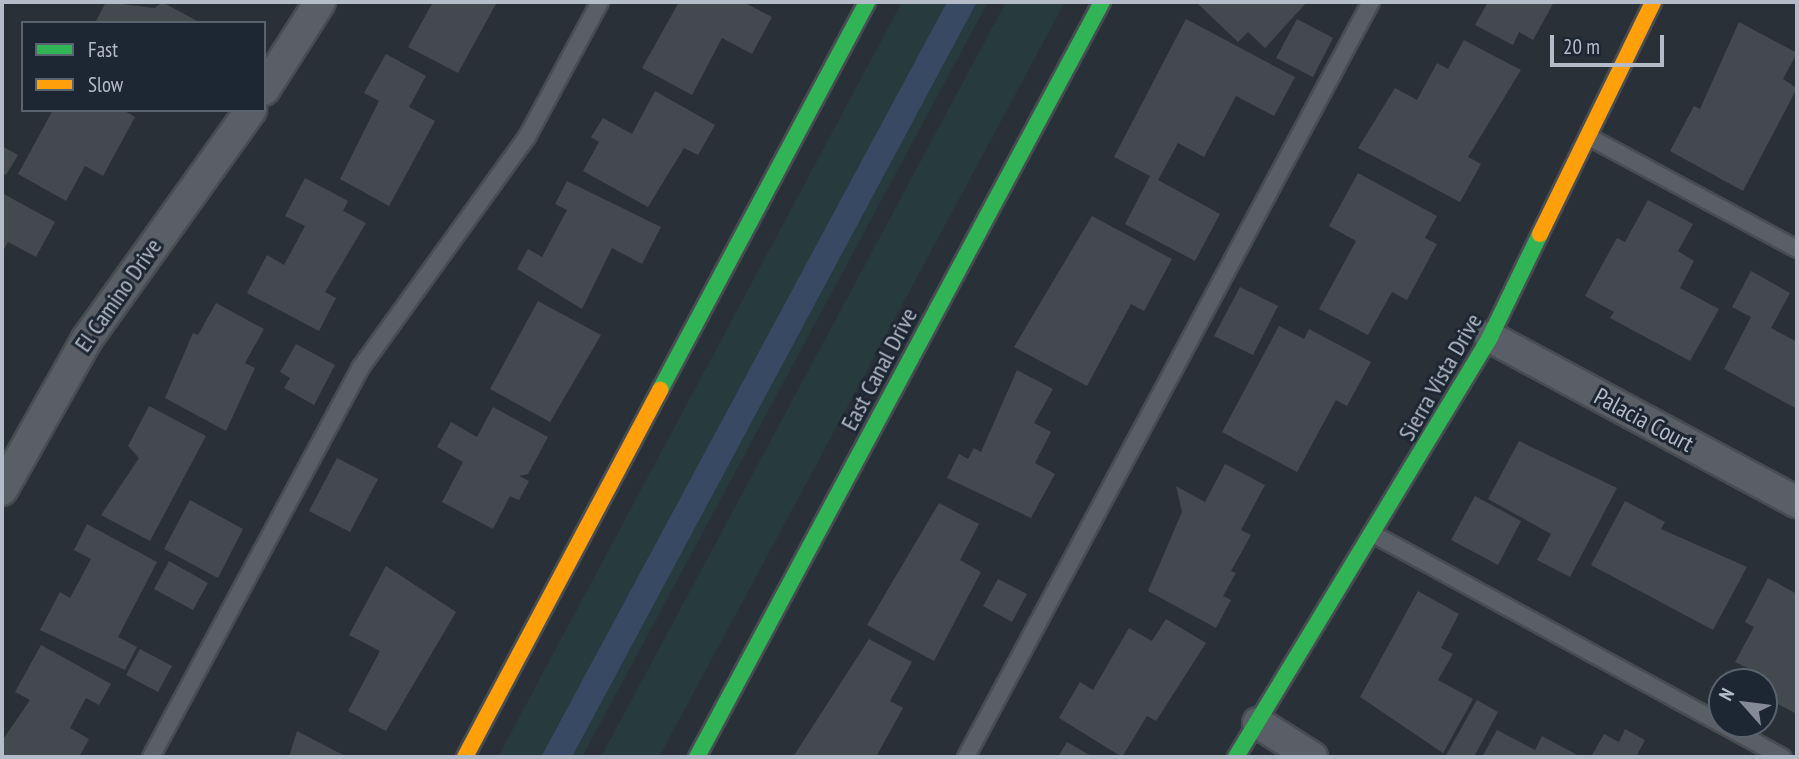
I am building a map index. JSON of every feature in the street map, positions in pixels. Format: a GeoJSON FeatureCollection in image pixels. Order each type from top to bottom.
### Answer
{"type":"FeatureCollection","features":[{"type":"Feature","properties":{"kind":"main road"},"geometry":{"type":"LineString","coordinates":[[465,757],[867,2]]}},
{"type":"Feature","properties":{"kind":"main road","name":"East Canal Drive"},"geometry":{"type":"LineString","coordinates":[[697,757],[1102,2]]}},
{"type":"Feature","properties":{"kind":"main road","name":"Sierra Vista Drive"},"geometry":{"type":"LineString","coordinates":[[1236,757],[1375,535],[1490,337],[1653,2]]}},
{"type":"Feature","properties":{"kind":"street"},"geometry":{"type":"LineString","coordinates":[[266,87],[320,2]]}},
{"type":"Feature","properties":{"kind":"street","name":"El Camino Drive"},"geometry":{"type":"LineString","coordinates":[[2,490],[87,339],[250,112]]}},
{"type":"Feature","properties":{"kind":"street","name":"Palacia Court"},"geometry":{"type":"LineString","coordinates":[[1490,337],[1797,502]]}},
{"type":"Feature","properties":{"kind":"street"},"geometry":{"type":"LineString","coordinates":[[1258,723],[1312,757]]}},
{"type":"Feature","properties":{"kind":"lane"},"geometry":{"type":"LineString","coordinates":[[151,757],[361,366],[527,137],[600,2]]}},
{"type":"Feature","properties":{"kind":"lane"},"geometry":{"type":"LineString","coordinates":[[966,757],[1371,2]]}},
{"type":"Feature","properties":{"kind":"lane"},"geometry":{"type":"LineString","coordinates":[[1589,137],[1797,249]]}},
{"type":"Feature","properties":{"kind":"lane"},"geometry":{"type":"LineString","coordinates":[[1375,535],[1783,757]]}},
{"type":"Feature","properties":{"kind":"green space"},"geometry":{"type":"Polygon","coordinates":[[[902,2],[947,2],[541,757],[498,757],[902,2]]]}},
{"type":"Feature","properties":{"kind":"green space"},"geometry":{"type":"Polygon","coordinates":[[[977,2],[988,2],[582,757],[572,757],[977,2]]]}},
{"type":"Feature","properties":{"kind":"green space"},"geometry":{"type":"Polygon","coordinates":[[[1006,2],[1065,2],[659,757],[601,757],[1006,2]]]}},
{"type":"Feature","properties":{"kind":"water"},"geometry":{"type":"Polygon","coordinates":[[[947,2],[977,2],[572,757],[541,757],[947,2]]]}},
{"type":"Feature","properties":{"kind":"building"},"geometry":{"type":"Polygon","coordinates":[[[106,2],[155,8],[162,2],[197,21],[96,21],[106,2]]]}},
{"type":"Feature","properties":{"kind":"building"},"geometry":{"type":"Polygon","coordinates":[[[433,2],[497,2],[458,73],[408,47],[433,2]]]}},
{"type":"Feature","properties":{"kind":"building"},"geometry":{"type":"Polygon","coordinates":[[[679,2],[743,2],[772,17],[752,54],[722,38],[692,95],[642,68],[679,2]]]}},
{"type":"Feature","properties":{"kind":"building"},"geometry":{"type":"Polygon","coordinates":[[[1196,2],[1307,2],[1265,48],[1248,32],[1238,42],[1196,2]]]}},
{"type":"Feature","properties":{"kind":"building"},"geometry":{"type":"Polygon","coordinates":[[[1488,2],[1554,2],[1533,40],[1519,32],[1513,45],[1475,25],[1488,2]]]}},
{"type":"Feature","properties":{"kind":"building"},"geometry":{"type":"Polygon","coordinates":[[[1186,19],[1295,77],[1274,116],[1236,96],[1204,157],[1178,143],[1158,180],[1220,214],[1195,261],[1125,224],[1150,176],[1114,157],[1186,19]]]}},
{"type":"Feature","properties":{"kind":"building"},"geometry":{"type":"Polygon","coordinates":[[[1297,19],[1333,38],[1313,77],[1276,58],[1297,19]]]}},
{"type":"Feature","properties":{"kind":"building"},"geometry":{"type":"Polygon","coordinates":[[[1739,22],[1797,53],[1783,79],[1797,88],[1743,191],[1670,151],[1694,106],[1700,109],[1739,22]]]}},
{"type":"Feature","properties":{"kind":"building"},"geometry":{"type":"Polygon","coordinates":[[[1464,40],[1521,70],[1468,157],[1481,164],[1460,202],[1358,148],[1395,88],[1417,100],[1437,63],[1448,69],[1464,40]]]}},
{"type":"Feature","properties":{"kind":"building"},"geometry":{"type":"Polygon","coordinates":[[[386,54],[426,76],[409,107],[435,121],[389,206],[340,179],[379,101],[364,93],[386,54]]]}},
{"type":"Feature","properties":{"kind":"building"},"geometry":{"type":"Polygon","coordinates":[[[655,91],[715,125],[698,155],[684,148],[648,207],[583,171],[599,142],[591,137],[603,118],[632,134],[655,91]]]}},
{"type":"Feature","properties":{"kind":"building"},"geometry":{"type":"Polygon","coordinates":[[[52,112],[126,112],[135,117],[103,176],[85,166],[66,201],[18,174],[52,112]]]}},
{"type":"Feature","properties":{"kind":"building"},"geometry":{"type":"Polygon","coordinates":[[[2,146],[18,155],[6,175],[2,173],[2,146]]]}},
{"type":"Feature","properties":{"kind":"building"},"geometry":{"type":"Polygon","coordinates":[[[1358,173],[1437,216],[1425,238],[1437,244],[1407,300],[1392,292],[1368,335],[1319,309],[1356,241],[1329,226],[1358,173]]]}},
{"type":"Feature","properties":{"kind":"building"},"geometry":{"type":"Polygon","coordinates":[[[305,178],[348,201],[343,211],[366,223],[325,292],[336,298],[319,331],[247,293],[267,255],[284,265],[305,226],[285,216],[305,178]]]}},
{"type":"Feature","properties":{"kind":"building"},"geometry":{"type":"Polygon","coordinates":[[[567,181],[661,227],[642,264],[612,248],[582,309],[517,269],[528,249],[542,257],[567,210],[555,204],[567,181]]]}},
{"type":"Feature","properties":{"kind":"building"},"geometry":{"type":"Polygon","coordinates":[[[2,193],[55,222],[36,257],[8,242],[2,253],[2,193]]]}},
{"type":"Feature","properties":{"kind":"building"},"geometry":{"type":"Polygon","coordinates":[[[1648,200],[1693,224],[1678,251],[1694,261],[1680,288],[1719,309],[1690,361],[1610,318],[1614,312],[1585,296],[1617,238],[1625,242],[1648,200]]]}},
{"type":"Feature","properties":{"kind":"building"},"geometry":{"type":"Polygon","coordinates":[[[1092,216],[1172,259],[1144,311],[1131,304],[1087,386],[1014,347],[1092,216]]]}},
{"type":"Feature","properties":{"kind":"building"},"geometry":{"type":"Polygon","coordinates":[[[1751,271],[1790,293],[1771,328],[1797,342],[1797,409],[1724,369],[1751,317],[1732,307],[1751,271]]]}},
{"type":"Feature","properties":{"kind":"building"},"geometry":{"type":"Polygon","coordinates":[[[1240,287],[1278,306],[1253,355],[1214,336],[1240,287]]]}},
{"type":"Feature","properties":{"kind":"building"},"geometry":{"type":"Polygon","coordinates":[[[538,301],[601,335],[550,422],[490,389],[538,301]]]}},
{"type":"Feature","properties":{"kind":"building"},"geometry":{"type":"Polygon","coordinates":[[[216,303],[264,329],[245,363],[255,368],[226,431],[165,398],[193,333],[198,335],[216,303]]]}},
{"type":"Feature","properties":{"kind":"building"},"geometry":{"type":"Polygon","coordinates":[[[1279,326],[1304,339],[1309,329],[1371,362],[1347,406],[1336,400],[1297,472],[1222,432],[1279,326]]]}},
{"type":"Feature","properties":{"kind":"building"},"geometry":{"type":"Polygon","coordinates":[[[296,344],[335,365],[314,405],[284,388],[290,378],[280,372],[296,344]]]}},
{"type":"Feature","properties":{"kind":"building"},"geometry":{"type":"Polygon","coordinates":[[[1017,370],[1053,389],[1034,423],[1051,432],[1035,463],[1055,474],[1031,518],[947,478],[959,454],[968,459],[974,448],[981,452],[1017,370]]]}},
{"type":"Feature","properties":{"kind":"building"},"geometry":{"type":"Polygon","coordinates":[[[149,406],[206,436],[150,541],[101,515],[139,458],[128,446],[149,406]]]}},
{"type":"Feature","properties":{"kind":"building"},"geometry":{"type":"Polygon","coordinates":[[[493,407],[548,437],[528,474],[519,476],[529,481],[519,500],[510,496],[493,529],[442,502],[463,462],[437,447],[451,422],[477,437],[493,407]]]}},
{"type":"Feature","properties":{"kind":"building"},"geometry":{"type":"Polygon","coordinates":[[[1519,441],[1617,488],[1570,577],[1537,560],[1551,534],[1488,499],[1519,441]]]}},
{"type":"Feature","properties":{"kind":"building"},"geometry":{"type":"Polygon","coordinates":[[[337,458],[378,479],[350,532],[309,511],[337,458]]]}},
{"type":"Feature","properties":{"kind":"building"},"geometry":{"type":"Polygon","coordinates":[[[1225,464],[1265,485],[1241,530],[1251,535],[1231,571],[1236,573],[1223,596],[1231,600],[1216,628],[1148,591],[1182,512],[1176,486],[1205,502],[1225,464]]]}},
{"type":"Feature","properties":{"kind":"building"},"geometry":{"type":"Polygon","coordinates":[[[1475,496],[1521,521],[1498,565],[1451,540],[1475,496]]]}},
{"type":"Feature","properties":{"kind":"building"},"geometry":{"type":"Polygon","coordinates":[[[190,500],[243,529],[218,578],[164,549],[190,500]]]}},
{"type":"Feature","properties":{"kind":"building"},"geometry":{"type":"Polygon","coordinates":[[[1625,501],[1665,522],[1661,529],[1747,567],[1713,630],[1591,565],[1625,501]]]}},
{"type":"Feature","properties":{"kind":"building"},"geometry":{"type":"Polygon","coordinates":[[[939,503],[979,524],[960,560],[981,572],[934,661],[867,625],[939,503]]]}},
{"type":"Feature","properties":{"kind":"building"},"geometry":{"type":"Polygon","coordinates":[[[87,524],[157,562],[118,637],[137,647],[125,670],[40,630],[60,592],[70,598],[91,559],[74,550],[87,524]]]}},
{"type":"Feature","properties":{"kind":"building"},"geometry":{"type":"Polygon","coordinates":[[[169,561],[208,583],[193,610],[154,589],[169,561]]]}},
{"type":"Feature","properties":{"kind":"building"},"geometry":{"type":"Polygon","coordinates":[[[386,566],[456,612],[386,731],[348,711],[380,651],[349,635],[386,566]]]}},
{"type":"Feature","properties":{"kind":"building"},"geometry":{"type":"Polygon","coordinates":[[[1768,578],[1797,594],[1797,714],[1778,704],[1778,668],[1748,668],[1735,662],[1754,627],[1745,622],[1768,578]]]}},
{"type":"Feature","properties":{"kind":"building"},"geometry":{"type":"Polygon","coordinates":[[[998,579],[1027,594],[1012,622],[983,606],[998,579]]]}},
{"type":"Feature","properties":{"kind":"building"},"geometry":{"type":"Polygon","coordinates":[[[1418,591],[1459,614],[1441,648],[1453,654],[1438,680],[1473,699],[1443,753],[1360,697],[1418,591]]]}},
{"type":"Feature","properties":{"kind":"building"},"geometry":{"type":"Polygon","coordinates":[[[1166,619],[1206,643],[1156,721],[1147,716],[1122,757],[1059,718],[1080,682],[1093,690],[1129,628],[1152,641],[1166,619]]]}},
{"type":"Feature","properties":{"kind":"building"},"geometry":{"type":"Polygon","coordinates":[[[869,639],[912,662],[890,701],[903,708],[876,757],[793,757],[869,639]]]}},
{"type":"Feature","properties":{"kind":"building"},"geometry":{"type":"Polygon","coordinates":[[[41,645],[111,684],[99,705],[86,698],[70,728],[89,739],[79,757],[2,757],[2,741],[30,700],[15,692],[41,645]]]}},
{"type":"Feature","properties":{"kind":"building"},"geometry":{"type":"Polygon","coordinates":[[[140,649],[172,666],[158,692],[126,675],[140,649]]]}},
{"type":"Feature","properties":{"kind":"building"},"geometry":{"type":"Polygon","coordinates":[[[1477,700],[1498,712],[1474,757],[1445,757],[1477,700]]]}},
{"type":"Feature","properties":{"kind":"building"},"geometry":{"type":"Polygon","coordinates":[[[1625,729],[1645,740],[1636,757],[1591,757],[1604,734],[1619,742],[1625,729]]]}},
{"type":"Feature","properties":{"kind":"building"},"geometry":{"type":"Polygon","coordinates":[[[1497,730],[1535,750],[1542,736],[1581,757],[1482,757],[1497,730]]]}},
{"type":"Feature","properties":{"kind":"building"},"geometry":{"type":"Polygon","coordinates":[[[297,731],[347,757],[289,757],[297,731]]]}},
{"type":"Feature","properties":{"kind":"building"},"geometry":{"type":"Polygon","coordinates":[[[1067,742],[1093,757],[1058,757],[1067,742]]]}},
{"type":"Feature","properties":{"kind":"traffic: fast"},"geometry":{"type":"LineString","coordinates":[[660,390],[867,2]]}},
{"type":"Feature","properties":{"kind":"traffic: fast"},"geometry":{"type":"LineString","coordinates":[[697,757],[1102,2]]}},
{"type":"Feature","properties":{"kind":"traffic: fast"},"geometry":{"type":"LineString","coordinates":[[1236,757],[1490,337],[1540,234]]}},
{"type":"Feature","properties":{"kind":"traffic: slow"},"geometry":{"type":"LineString","coordinates":[[1540,234],[1653,2]]}},
{"type":"Feature","properties":{"kind":"traffic: slow"},"geometry":{"type":"LineString","coordinates":[[465,757],[660,390]]}}]}
